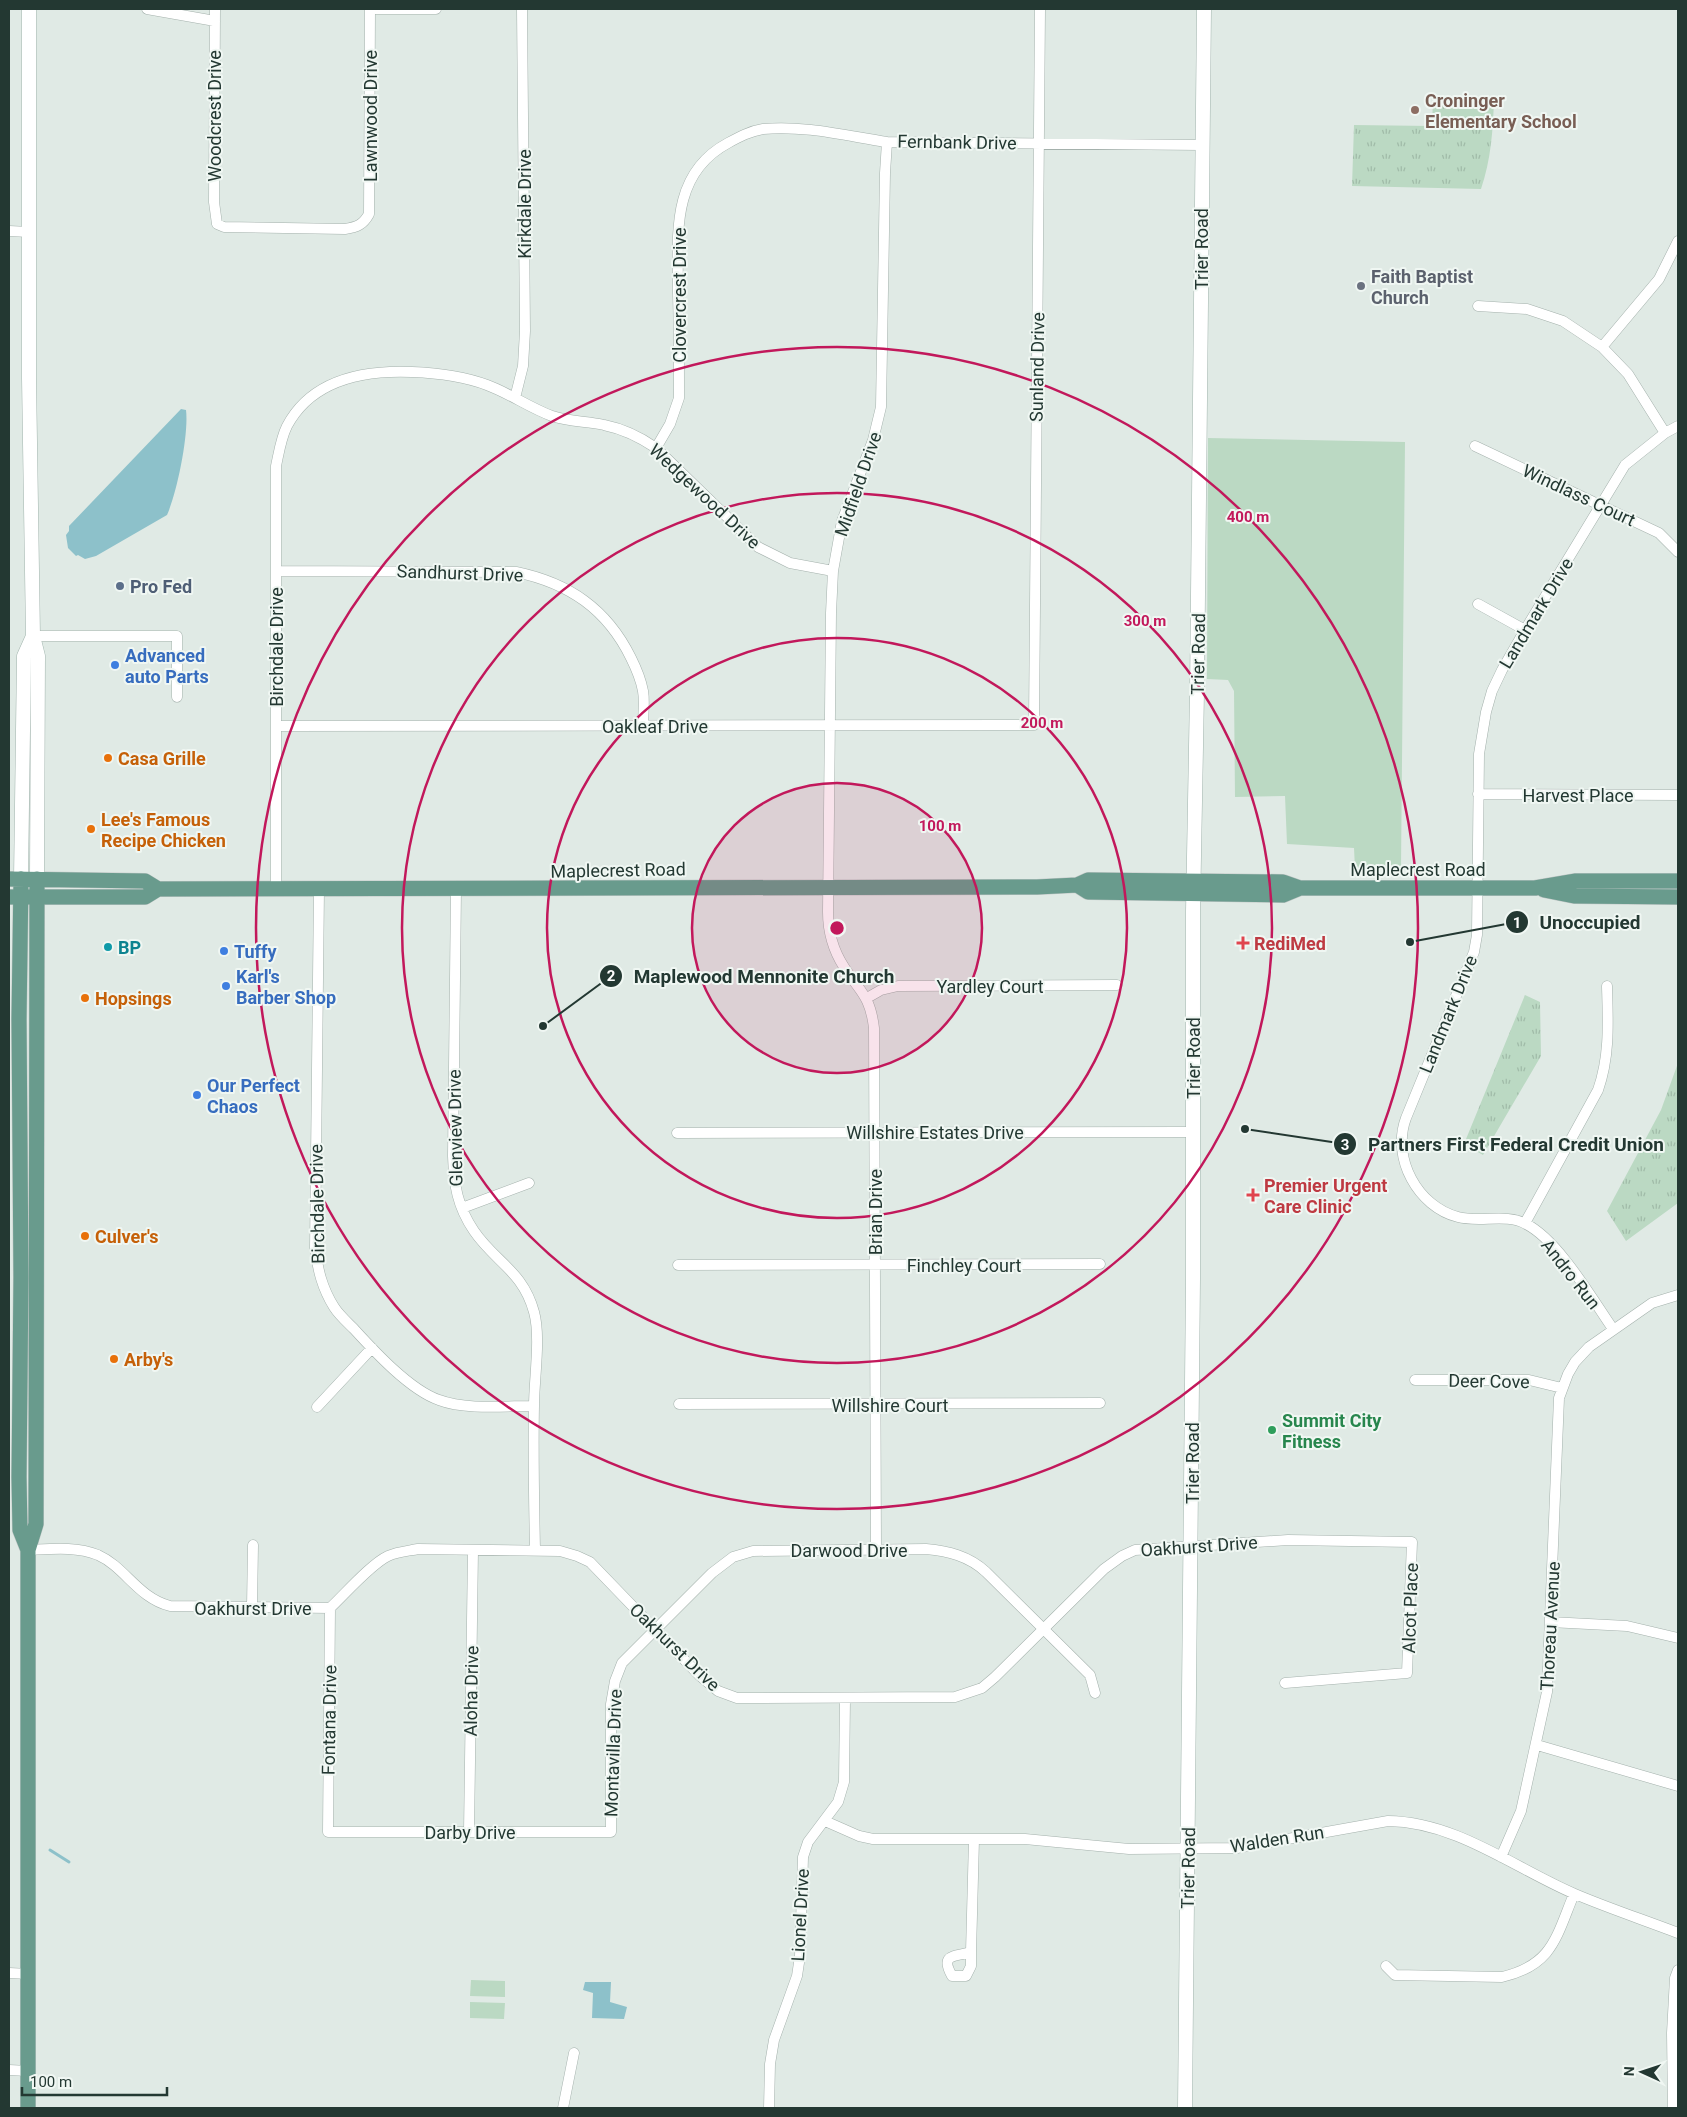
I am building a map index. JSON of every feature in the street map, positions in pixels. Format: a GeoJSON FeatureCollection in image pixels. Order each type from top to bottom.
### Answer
{"type":"FeatureCollection","features":[{"type":"Feature","properties":{"kind":"main road","name":"Maplecrest Road"},"geometry":{"type":"LineString","coordinates":[[15,879],[145,881],[158,889],[1037,887],[1077,885],[1088,892],[1194,887],[1282,895],[1300,888],[1535,888],[1576,880],[1678,881]]}},
{"type":"Feature","properties":{"kind":"main road"},"geometry":{"type":"LineString","coordinates":[[15,879],[21,1285],[20,1530],[28,1550]]}},
{"type":"Feature","properties":{"kind":"main road"},"geometry":{"type":"LineString","coordinates":[[28,2108],[28,1550],[36,1524],[37,879]]}},
{"type":"Feature","properties":{"kind":"main road","name":"Maplecrest Road"},"geometry":{"type":"LineString","coordinates":[[1535,888],[1574,896],[1678,896]]}},
{"type":"Feature","properties":{"kind":"main road","name":"Maplecrest Road"},"geometry":{"type":"LineString","coordinates":[[15,897],[145,897],[158,889]]}},
{"type":"Feature","properties":{"kind":"street"},"geometry":{"type":"LineString","coordinates":[[29,9],[33,636],[38,656],[37,879]]}},
{"type":"Feature","properties":{"kind":"street"},"geometry":{"type":"LineString","coordinates":[[147,9],[215,21]]}},
{"type":"Feature","properties":{"kind":"street","name":"Woodcrest Drive"},"geometry":{"type":"LineString","coordinates":[[215,9],[214,202],[217,224]]}},
{"type":"Feature","properties":{"kind":"street"},"geometry":{"type":"LineString","coordinates":[[370,9],[436,9]]}},
{"type":"Feature","properties":{"kind":"street","name":"Lawnwood Drive"},"geometry":{"type":"LineString","coordinates":[[217,224],[224,227],[345,229],[357,227],[365,222],[370,206],[370,9]]}},
{"type":"Feature","properties":{"kind":"street","name":"Kirkdale Drive"},"geometry":{"type":"LineString","coordinates":[[515,398],[523,366],[525,331],[522,9]]}},
{"type":"Feature","properties":{"kind":"street","name":"Sunland Drive"},"geometry":{"type":"LineString","coordinates":[[1034,725],[1040,9]]}},
{"type":"Feature","properties":{"kind":"street","name":"Trier Road"},"geometry":{"type":"LineString","coordinates":[[1185,2108],[1191,1546],[1194,887],[1204,9]]}},
{"type":"Feature","properties":{"kind":"street","name":"Fernbank Drive"},"geometry":{"type":"LineString","coordinates":[[717,149],[746,133],[769,129],[807,130],[887,142],[1202,145]]}},
{"type":"Feature","properties":{"kind":"street","name":"Midfield Drive"},"geometry":{"type":"LineString","coordinates":[[828,887],[833,570],[842,521],[871,448],[877,430],[881,407],[887,142]]}},
{"type":"Feature","properties":{"kind":"street","name":"Clovercrest Drive"},"geometry":{"type":"LineString","coordinates":[[656,448],[670,424],[679,398],[678,215],[690,180],[701,165],[717,149]]}},
{"type":"Feature","properties":{"kind":"street"},"geometry":{"type":"LineString","coordinates":[[9,232],[29,232]]}},
{"type":"Feature","properties":{"kind":"street"},"geometry":{"type":"LineString","coordinates":[[1602,347],[1659,279],[1678,242]]}},
{"type":"Feature","properties":{"kind":"street"},"geometry":{"type":"LineString","coordinates":[[1478,306],[1527,309],[1563,321],[1602,347],[1628,374],[1665,433]]}},
{"type":"Feature","properties":{"kind":"street","name":"Wedgewood Drive"},"geometry":{"type":"LineString","coordinates":[[298,409],[332,382],[374,372],[439,373],[487,385],[566,421],[603,424],[639,436],[656,448],[758,547],[790,564],[833,570]]}},
{"type":"Feature","properties":{"kind":"street","name":"Birchdale Drive"},"geometry":{"type":"LineString","coordinates":[[276,889],[276,466],[280,444],[287,426],[298,409]]}},
{"type":"Feature","properties":{"kind":"street","name":"Landmark Drive"},"geometry":{"type":"LineString","coordinates":[[1525,1223],[1499,1219],[1458,1217],[1436,1208],[1412,1182],[1406,1166],[1403,1148],[1404,1123],[1474,952],[1477,935],[1479,888],[1479,754],[1486,712],[1502,670],[1625,465],[1665,433],[1678,426]]}},
{"type":"Feature","properties":{"kind":"street","name":"Windlass Court"},"geometry":{"type":"LineString","coordinates":[[1475,446],[1658,533],[1678,552]]}},
{"type":"Feature","properties":{"kind":"street","name":"Sandhurst Drive"},"geometry":{"type":"LineString","coordinates":[[276,571],[516,572],[550,581],[578,595],[603,617],[623,642],[636,669],[643,691],[643,725]]}},
{"type":"Feature","properties":{"kind":"street"},"geometry":{"type":"LineString","coordinates":[[1478,604],[1525,630]]}},
{"type":"Feature","properties":{"kind":"street"},"geometry":{"type":"LineString","coordinates":[[33,636],[177,636],[177,697]]}},
{"type":"Feature","properties":{"kind":"street"},"geometry":{"type":"LineString","coordinates":[[15,879],[24,656],[33,636]]}},
{"type":"Feature","properties":{"kind":"street","name":"Oakleaf Drive"},"geometry":{"type":"LineString","coordinates":[[276,726],[1034,725]]}},
{"type":"Feature","properties":{"kind":"street","name":"Harvest Place"},"geometry":{"type":"LineString","coordinates":[[1478,794],[1678,795]]}},
{"type":"Feature","properties":{"kind":"street","name":"Brian Drive"},"geometry":{"type":"LineString","coordinates":[[828,887],[828,930],[832,944],[843,966],[867,998],[872,1012],[874,1028],[876,1550]]}},
{"type":"Feature","properties":{"kind":"street","name":"Glenview Drive"},"geometry":{"type":"LineString","coordinates":[[456,889],[453,1156],[456,1194],[474,1232],[516,1275],[527,1292],[532,1306],[536,1335],[534,1406],[535,1550]]}},
{"type":"Feature","properties":{"kind":"street","name":"Birchdale Drive"},"geometry":{"type":"LineString","coordinates":[[319,890],[315,1249],[318,1272],[335,1309],[372,1348],[422,1392],[439,1400],[459,1405],[534,1406]]}},
{"type":"Feature","properties":{"kind":"street","name":"Yardley Court"},"geometry":{"type":"LineString","coordinates":[[867,998],[881,990],[898,986],[1116,985]]}},
{"type":"Feature","properties":{"kind":"street"},"geometry":{"type":"LineString","coordinates":[[1525,1223],[1598,1090],[1607,1050],[1607,986]]}},
{"type":"Feature","properties":{"kind":"street","name":"Willshire Estates Drive"},"geometry":{"type":"LineString","coordinates":[[677,1133],[1192,1132]]}},
{"type":"Feature","properties":{"kind":"street"},"geometry":{"type":"LineString","coordinates":[[462,1208],[529,1183]]}},
{"type":"Feature","properties":{"kind":"street","name":"Andro Run"},"geometry":{"type":"LineString","coordinates":[[1525,1223],[1547,1239],[1558,1252],[1613,1329]]}},
{"type":"Feature","properties":{"kind":"street","name":"Finchley Court"},"geometry":{"type":"LineString","coordinates":[[678,1265],[1100,1264]]}},
{"type":"Feature","properties":{"kind":"street","name":"Thoreau Avenue"},"geometry":{"type":"LineString","coordinates":[[1501,1857],[1521,1810],[1537,1745],[1547,1692],[1557,1416],[1562,1388],[1575,1362],[1589,1347],[1652,1303],[1678,1295]]}},
{"type":"Feature","properties":{"kind":"street"},"geometry":{"type":"LineString","coordinates":[[317,1407],[372,1348]]}},
{"type":"Feature","properties":{"kind":"street","name":"Deer Cove"},"geometry":{"type":"LineString","coordinates":[[1415,1380],[1529,1380],[1562,1388]]}},
{"type":"Feature","properties":{"kind":"street","name":"Willshire Court"},"geometry":{"type":"LineString","coordinates":[[679,1404],[1100,1404]]}},
{"type":"Feature","properties":{"kind":"street","name":"Oakhurst Drive"},"geometry":{"type":"LineString","coordinates":[[28,1550],[73,1549],[99,1556],[147,1596],[159,1603],[185,1607],[330,1608],[387,1556],[401,1552],[418,1550],[560,1551],[590,1562],[706,1682],[718,1691],[731,1697],[845,1699],[955,1698],[982,1688],[1104,1569],[1122,1556],[1135,1550],[1288,1540],[1412,1542]]}},
{"type":"Feature","properties":{"kind":"street","name":"Alcot Place"},"geometry":{"type":"LineString","coordinates":[[1285,1683],[1408,1674],[1412,1542]]}},
{"type":"Feature","properties":{"kind":"street"},"geometry":{"type":"LineString","coordinates":[[252,1606],[253,1545]]}},
{"type":"Feature","properties":{"kind":"street","name":"Aloha Drive"},"geometry":{"type":"LineString","coordinates":[[469,1832],[473,1550]]}},
{"type":"Feature","properties":{"kind":"street","name":"Darwood Drive"},"geometry":{"type":"LineString","coordinates":[[656,1630],[712,1573],[724,1563],[741,1554],[766,1551],[940,1550],[968,1559],[986,1572],[1045,1628],[1090,1675],[1095,1693]]}},
{"type":"Feature","properties":{"kind":"street","name":"Fontana Drive"},"geometry":{"type":"LineString","coordinates":[[328,1832],[330,1608]]}},
{"type":"Feature","properties":{"kind":"street"},"geometry":{"type":"LineString","coordinates":[[1550,1622],[1627,1626],[1678,1638]]}},
{"type":"Feature","properties":{"kind":"street","name":"Montavilla Drive"},"geometry":{"type":"LineString","coordinates":[[612,1832],[611,1704],[615,1681],[622,1663],[656,1630]]}},
{"type":"Feature","properties":{"kind":"street","name":"Lionel Drive"},"geometry":{"type":"LineString","coordinates":[[769,2108],[770,2064],[774,2040],[797,1976],[800,1956],[803,1857],[808,1842],[838,1802],[844,1782],[846,1762],[845,1699]]}},
{"type":"Feature","properties":{"kind":"street"},"geometry":{"type":"LineString","coordinates":[[1537,1745],[1678,1786]]}},
{"type":"Feature","properties":{"kind":"street","name":"Walden Run"},"geometry":{"type":"LineString","coordinates":[[825,1821],[859,1836],[873,1839],[1025,1839],[1129,1849],[1248,1847],[1388,1820],[1405,1821],[1448,1831],[1574,1894],[1678,1932]]}},
{"type":"Feature","properties":{"kind":"street","name":"Darby Drive"},"geometry":{"type":"LineString","coordinates":[[328,1832],[612,1832]]}},
{"type":"Feature","properties":{"kind":"street"},"geometry":{"type":"LineString","coordinates":[[971,1952],[974,1839]]}},
{"type":"Feature","properties":{"kind":"street"},"geometry":{"type":"LineString","coordinates":[[1386,1966],[1395,1975],[1502,1977],[1519,1973],[1534,1965],[1549,1951],[1574,1894]]}},
{"type":"Feature","properties":{"kind":"street"},"geometry":{"type":"LineString","coordinates":[[1672,2108],[1672,2032],[1675,1978],[1678,1970]]}},
{"type":"Feature","properties":{"kind":"street"},"geometry":{"type":"LineString","coordinates":[[9,1973],[29,1974]]}},
{"type":"Feature","properties":{"kind":"street"},"geometry":{"type":"LineString","coordinates":[[563,2108],[574,2053]]}},
{"type":"Feature","properties":{"kind":"street"},"geometry":{"type":"LineString","coordinates":[[9,2070],[28,2071]]}},
{"type":"Feature","properties":{"kind":"green space"},"geometry":{"type":"Polygon","coordinates":[[[1433,98],[1494,99],[1491,145],[1481,189],[1352,186],[1354,125],[1432,126],[1433,98]]]}},
{"type":"Feature","properties":{"kind":"green space"},"geometry":{"type":"Polygon","coordinates":[[[1208,438],[1405,442],[1401,868],[1355,869],[1354,848],[1287,844],[1285,796],[1235,797],[1234,691],[1228,680],[1207,679],[1208,438]]]}},
{"type":"Feature","properties":{"kind":"green space"},"geometry":{"type":"Polygon","coordinates":[[[1525,995],[1540,1002],[1541,1056],[1483,1155],[1464,1144],[1525,995]]]}},
{"type":"Feature","properties":{"kind":"green space"},"geometry":{"type":"Polygon","coordinates":[[[1678,1063],[1678,1203],[1626,1241],[1607,1211],[1661,1110],[1678,1063]]]}},
{"type":"Feature","properties":{"kind":"green space"},"geometry":{"type":"Polygon","coordinates":[[[471,1980],[505,1981],[505,1997],[470,1996],[471,1980]]]}},
{"type":"Feature","properties":{"kind":"green space"},"geometry":{"type":"Polygon","coordinates":[[[470,2002],[505,2003],[504,2019],[470,2018],[470,2002]]]}},
{"type":"Feature","properties":{"kind":"water"},"geometry":{"type":"Polygon","coordinates":[[[181,409],[186,410],[186,433],[175,493],[167,515],[96,556],[85,559],[78,555],[76,556],[68,548],[66,535],[69,531],[69,526],[181,409]]]}},
{"type":"Feature","properties":{"kind":"water"},"geometry":{"type":"Polygon","coordinates":[[[585,1982],[611,1982],[610,2002],[627,2007],[624,2019],[592,2018],[593,1993],[583,1990],[585,1982]]]}},
{"type":"Feature","properties":{"kind":"waterway"},"geometry":{"type":"LineString","coordinates":[[50,1850],[69,1862]]}},
{"type":"Feature","properties":{"kind":"place","name":"Croninger Elementary School"},"geometry":{"type":"Point","coordinates":[1415,110]}},
{"type":"Feature","properties":{"kind":"place","name":"Faith Baptist Church"},"geometry":{"type":"Point","coordinates":[1361,286]}},
{"type":"Feature","properties":{"kind":"place","name":"Pro Fed"},"geometry":{"type":"Point","coordinates":[120,586]}},
{"type":"Feature","properties":{"kind":"place","name":"Advanced auto Parts"},"geometry":{"type":"Point","coordinates":[115,665]}},
{"type":"Feature","properties":{"kind":"place","name":"Casa Grille"},"geometry":{"type":"Point","coordinates":[108,758]}},
{"type":"Feature","properties":{"kind":"place","name":"Lee's Famous Recipe Chicken"},"geometry":{"type":"Point","coordinates":[91,829]}},
{"type":"Feature","properties":{"kind":"place","name":"Unoccupied"},"geometry":{"type":"Point","coordinates":[1410,942]}},
{"type":"Feature","properties":{"kind":"place","name":"RediMed"},"geometry":{"type":"Point","coordinates":[1243,943]}},
{"type":"Feature","properties":{"kind":"place","name":"BP"},"geometry":{"type":"Point","coordinates":[108,947]}},
{"type":"Feature","properties":{"kind":"place","name":"Tuffy"},"geometry":{"type":"Point","coordinates":[224,951]}},
{"type":"Feature","properties":{"kind":"place","name":"Karl's Barber Shop"},"geometry":{"type":"Point","coordinates":[226,986]}},
{"type":"Feature","properties":{"kind":"place","name":"Hopsings"},"geometry":{"type":"Point","coordinates":[85,998]}},
{"type":"Feature","properties":{"kind":"place","name":"Maplewood Mennonite Church"},"geometry":{"type":"Point","coordinates":[543,1026]}},
{"type":"Feature","properties":{"kind":"place","name":"Our Perfect Chaos"},"geometry":{"type":"Point","coordinates":[197,1095]}},
{"type":"Feature","properties":{"kind":"place","name":"Partners First Federal Credit Union"},"geometry":{"type":"Point","coordinates":[1245,1129]}},
{"type":"Feature","properties":{"kind":"place","name":"Premier Urgent Care Clinic"},"geometry":{"type":"Point","coordinates":[1253,1195]}},
{"type":"Feature","properties":{"kind":"place","name":"Culver's"},"geometry":{"type":"Point","coordinates":[85,1236]}},
{"type":"Feature","properties":{"kind":"place","name":"Arby's"},"geometry":{"type":"Point","coordinates":[114,1359]}},
{"type":"Feature","properties":{"kind":"place","name":"Summit City Fitness"},"geometry":{"type":"Point","coordinates":[1272,1430]}}]}
